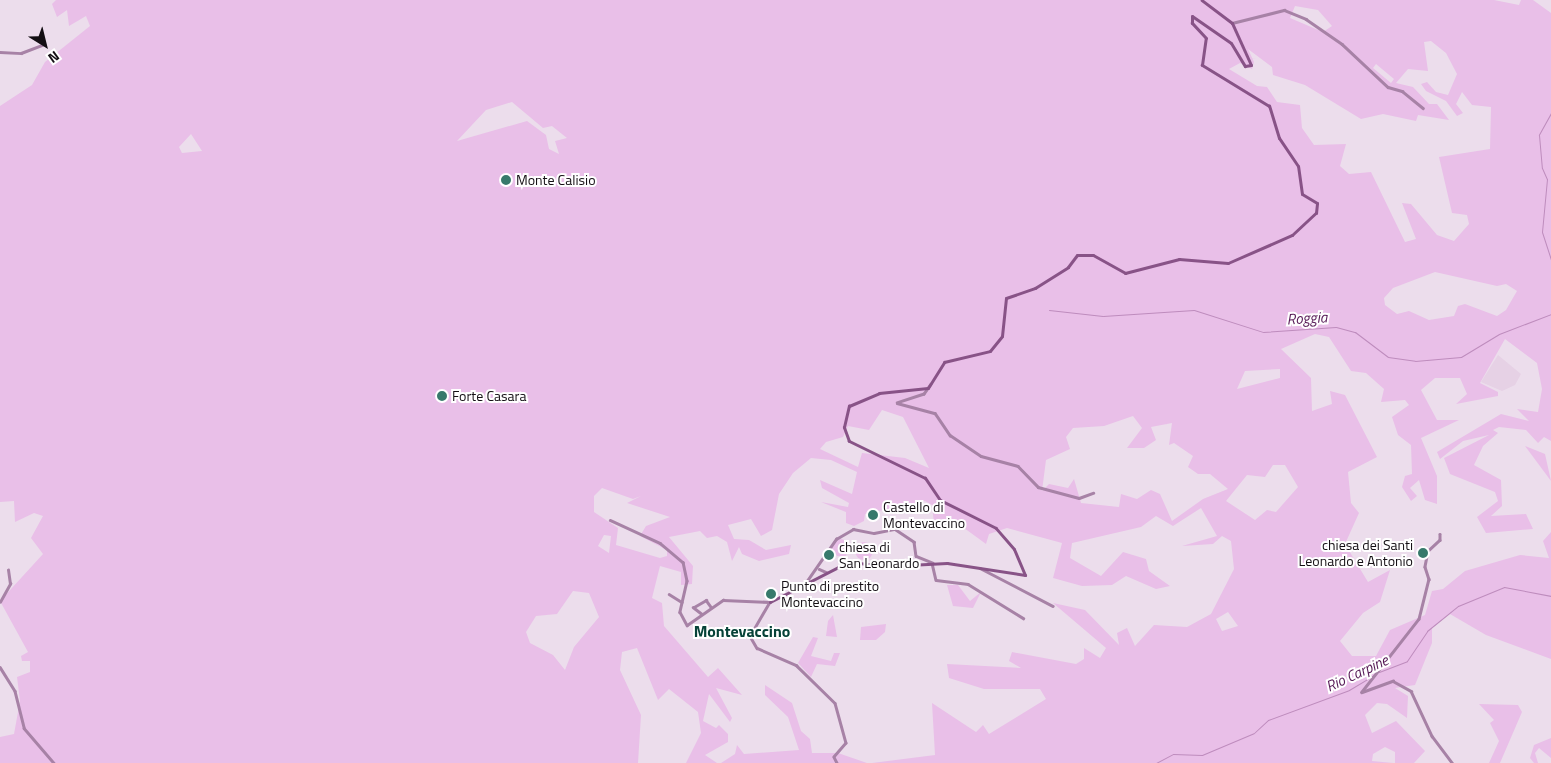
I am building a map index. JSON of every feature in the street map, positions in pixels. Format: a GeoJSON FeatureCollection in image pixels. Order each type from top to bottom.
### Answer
{"type":"FeatureCollection","features":[{"type":"Feature","properties":{"kind":"street"},"geometry":{"type":"LineString","coordinates":[[1093,493],[1079,498],[1038,487],[1018,466],[981,456],[950,435],[935,413],[897,403],[924,394],[944,362],[992,349],[1002,336],[1006,298],[1035,288],[1068,267],[1077,255],[1093,255],[1125,273],[1179,259],[1228,263],[1292,235],[1316,212],[1317,203],[1302,194],[1298,166],[1279,138],[1269,106],[1202,65],[1206,38],[1192,23],[1192,16],[1218,33],[1246,66],[1251,65],[1232,23],[1202,0]]}},
{"type":"Feature","properties":{"kind":"street"},"geometry":{"type":"LineString","coordinates":[[1232,23],[1284,10],[1306,19],[1342,44],[1388,87],[1402,91],[1423,108]]}},
{"type":"Feature","properties":{"kind":"street"},"geometry":{"type":"LineString","coordinates":[[0,52],[21,53],[44,44]]}},
{"type":"Feature","properties":{"kind":"street"},"geometry":{"type":"LineString","coordinates":[[610,520],[660,543],[683,562],[687,581],[680,612],[687,625],[711,607],[738,598],[770,602],[802,588],[826,572],[847,562],[889,566],[933,563],[980,568],[1022,576],[1026,572],[996,528],[950,506],[938,498],[932,481],[853,444],[844,432],[846,412],[854,403],[879,394],[926,388],[932,382]]}},
{"type":"Feature","properties":{"kind":"street"},"geometry":{"type":"LineString","coordinates":[[802,588],[836,538],[857,529],[874,533],[895,529],[914,542],[916,556],[933,563]]}},
{"type":"Feature","properties":{"kind":"street"},"geometry":{"type":"LineString","coordinates":[[1440,534],[1437,544],[1428,551],[1425,567],[1429,580],[1420,619],[1362,692],[1393,681],[1411,691],[1432,736],[1452,763]]}},
{"type":"Feature","properties":{"kind":"street"},"geometry":{"type":"LineString","coordinates":[[933,563],[936,580],[968,584],[1023,618]]}},
{"type":"Feature","properties":{"kind":"street"},"geometry":{"type":"LineString","coordinates":[[980,568],[1053,606]]}},
{"type":"Feature","properties":{"kind":"street"},"geometry":{"type":"LineString","coordinates":[[0,602],[10,584],[8,570]]}},
{"type":"Feature","properties":{"kind":"street"},"geometry":{"type":"LineString","coordinates":[[669,594],[682,602]]}},
{"type":"Feature","properties":{"kind":"street"},"geometry":{"type":"LineString","coordinates":[[702,614],[693,607],[706,600],[711,607]]}},
{"type":"Feature","properties":{"kind":"street"},"geometry":{"type":"LineString","coordinates":[[770,602],[750,636],[757,648],[796,666],[835,703],[846,743],[834,757],[837,763]]}},
{"type":"Feature","properties":{"kind":"street"},"geometry":{"type":"LineString","coordinates":[[0,666],[15,691],[24,728],[54,763]]}},
{"type":"Feature","properties":{"kind":"shaded area"},"geometry":{"type":"Polygon","coordinates":[[[56,0],[1494,0],[1519,5],[1521,0],[1533,0],[1551,13],[1551,441],[1544,437],[1538,443],[1526,430],[1499,427],[1493,430],[1498,433],[1483,446],[1474,465],[1501,480],[1502,506],[1491,516],[1526,514],[1533,529],[1486,533],[1477,517],[1498,501],[1495,492],[1450,474],[1444,458],[1489,435],[1463,441],[1440,459],[1437,452],[1501,414],[1529,421],[1517,409],[1538,412],[1542,389],[1537,363],[1505,339],[1480,383],[1498,392],[1498,396],[1456,404],[1467,394],[1460,378],[1435,378],[1421,390],[1437,420],[1459,420],[1421,438],[1437,476],[1437,504],[1425,500],[1419,480],[1410,488],[1417,496],[1411,501],[1402,487],[1405,476],[1412,474],[1411,445],[1398,435],[1392,417],[1409,405],[1405,400],[1381,402],[1384,389],[1366,373],[1351,371],[1329,337],[1315,334],[1281,349],[1311,378],[1312,411],[1332,404],[1330,391],[1345,395],[1377,457],[1348,472],[1351,503],[1359,513],[1345,544],[1368,582],[1390,570],[1380,602],[1363,613],[1340,641],[1352,656],[1376,656],[1390,630],[1425,615],[1432,591],[1443,589],[1465,571],[1520,555],[1549,558],[1543,541],[1551,532],[1551,659],[1486,635],[1450,614],[1432,628],[1432,643],[1415,685],[1395,688],[1408,696],[1407,718],[1387,704],[1377,703],[1365,715],[1372,733],[1396,721],[1425,751],[1414,763],[1395,763],[1395,752],[1385,747],[1373,754],[1372,761],[1393,763],[872,763],[935,755],[932,703],[976,732],[983,725],[989,734],[1046,699],[1040,689],[984,689],[949,678],[947,664],[1021,668],[1009,661],[1012,652],[1076,664],[1084,659],[1084,648],[1100,658],[1106,648],[1053,603],[1085,610],[1119,645],[1117,633],[1127,628],[1135,646],[1154,625],[1187,627],[1211,614],[1234,569],[1231,541],[1222,536],[1213,544],[1182,546],[1217,536],[1201,508],[1173,526],[1156,516],[1141,527],[1072,543],[1070,558],[1101,576],[1123,552],[1146,559],[1149,571],[1170,586],[1156,589],[1126,576],[1112,585],[1082,586],[1053,578],[1062,543],[1007,528],[989,534],[986,544],[960,525],[934,523],[932,505],[925,501],[865,514],[864,521],[854,526],[846,523],[846,512],[821,502],[848,507],[849,503],[822,488],[820,480],[852,494],[857,472],[831,460],[811,458],[793,473],[779,494],[772,530],[761,536],[751,519],[728,525],[734,539],[749,540],[766,550],[791,545],[789,554],[759,561],[742,554],[739,547],[732,561],[727,542],[717,536],[707,538],[700,531],[669,537],[693,566],[692,584],[681,585],[681,572],[660,566],[652,598],[662,603],[664,626],[708,677],[718,668],[742,695],[716,688],[732,718],[730,722],[709,694],[703,721],[716,728],[719,725],[728,734],[728,742],[705,755],[717,763],[686,763],[701,733],[698,712],[669,689],[658,700],[637,648],[622,652],[620,670],[641,715],[638,763],[0,763],[0,737],[14,734],[20,701],[17,677],[30,672],[30,661],[22,661],[21,656],[28,652],[0,601],[43,554],[31,538],[43,516],[34,513],[15,522],[14,501],[0,502],[0,106],[32,85],[45,62],[90,26],[86,16],[69,26],[67,10],[57,17],[52,4],[56,0]],[[1295,6],[1290,18],[1323,32],[1332,26],[1318,10],[1295,6]],[[1431,41],[1424,42],[1428,71],[1408,69],[1396,83],[1413,87],[1429,104],[1437,104],[1449,120],[1418,115],[1416,121],[1383,114],[1361,119],[1305,85],[1273,75],[1272,67],[1248,49],[1254,62],[1252,69],[1240,63],[1229,69],[1257,86],[1267,87],[1277,102],[1300,105],[1302,128],[1314,145],[1346,144],[1340,166],[1349,174],[1371,172],[1405,242],[1416,239],[1402,203],[1411,204],[1437,235],[1454,241],[1469,224],[1467,215],[1452,213],[1439,157],[1490,149],[1491,107],[1472,105],[1462,92],[1456,104],[1463,113],[1457,116],[1446,101],[1426,91],[1421,84],[1427,82],[1436,92],[1448,95],[1457,74],[1446,53],[1431,41]],[[1376,64],[1373,68],[1391,83],[1394,79],[1376,64]],[[512,102],[486,110],[457,141],[527,121],[546,135],[549,149],[559,154],[555,141],[567,138],[552,126],[543,128],[512,102]],[[191,134],[179,147],[182,153],[202,151],[191,134]],[[1435,272],[1393,288],[1384,298],[1385,305],[1397,314],[1409,311],[1429,320],[1454,316],[1458,306],[1465,304],[1497,316],[1506,310],[1517,291],[1506,284],[1497,286],[1435,272]],[[1280,369],[1245,371],[1237,389],[1280,378],[1280,369]],[[882,410],[869,430],[848,426],[843,437],[826,442],[820,449],[858,467],[862,453],[905,458],[929,468],[903,417],[882,410]],[[1133,416],[1104,426],[1073,428],[1066,437],[1070,449],[1046,460],[1042,491],[1049,484],[1068,488],[1074,479],[1081,503],[1119,507],[1121,494],[1137,499],[1151,490],[1160,494],[1172,521],[1203,499],[1228,489],[1210,474],[1198,474],[1188,467],[1193,456],[1174,443],[1169,445],[1172,423],[1151,427],[1156,440],[1144,448],[1127,448],[1142,428],[1133,416]],[[1273,465],[1265,477],[1247,475],[1226,501],[1255,520],[1267,510],[1276,512],[1298,487],[1285,465],[1273,465]],[[602,488],[594,496],[594,512],[618,528],[616,545],[660,558],[667,556],[667,550],[640,536],[646,526],[670,517],[627,503],[641,496],[633,499],[602,488]],[[604,535],[598,546],[609,553],[611,536],[604,535]],[[573,591],[557,614],[536,616],[526,632],[530,643],[553,655],[565,670],[574,647],[599,617],[589,593],[573,591]],[[1228,612],[1216,619],[1222,631],[1238,626],[1228,612]]]}},
{"type":"Feature","properties":{"kind":"shaded area"},"geometry":{"type":"Polygon","coordinates":[[[1498,355],[1521,374],[1515,385],[1502,391],[1481,382],[1498,355]]]}},
{"type":"Feature","properties":{"kind":"shaded area"},"geometry":{"type":"Polygon","coordinates":[[[1525,446],[1545,454],[1551,481],[1525,446]]]}},
{"type":"Feature","properties":{"kind":"shaded area"},"geometry":{"type":"Polygon","coordinates":[[[839,538],[849,542],[846,556],[837,556],[831,547],[839,538]]]}},
{"type":"Feature","properties":{"kind":"shaded area"},"geometry":{"type":"Polygon","coordinates":[[[864,542],[872,547],[873,551],[868,559],[864,560],[856,555],[855,551],[860,543],[864,542]]]}},
{"type":"Feature","properties":{"kind":"shaded area"},"geometry":{"type":"Polygon","coordinates":[[[947,585],[958,585],[970,601],[981,592],[973,608],[953,606],[947,585]]]}},
{"type":"Feature","properties":{"kind":"shaded area"},"geometry":{"type":"Polygon","coordinates":[[[833,615],[837,637],[826,636],[828,621],[833,615]]]}},
{"type":"Feature","properties":{"kind":"shaded area"},"geometry":{"type":"Polygon","coordinates":[[[886,624],[885,632],[876,640],[860,640],[861,627],[886,624]]]}},
{"type":"Feature","properties":{"kind":"shaded area"},"geometry":{"type":"Polygon","coordinates":[[[813,637],[818,638],[811,656],[831,661],[834,653],[840,653],[835,666],[817,664],[811,677],[798,663],[813,637]]]}},
{"type":"Feature","properties":{"kind":"shaded area"},"geometry":{"type":"Polygon","coordinates":[[[765,685],[792,703],[801,731],[810,739],[812,753],[838,753],[867,763],[721,763],[735,754],[737,745],[744,754],[799,750],[788,717],[765,695],[765,685]]]}},
{"type":"Feature","properties":{"kind":"shaded area"},"geometry":{"type":"Polygon","coordinates":[[[1479,704],[1518,705],[1522,712],[1500,763],[1489,763],[1499,741],[1490,723],[1494,720],[1479,704]]]}},
{"type":"Feature","properties":{"kind":"shaded area"},"geometry":{"type":"Polygon","coordinates":[[[1551,738],[1551,758],[1539,748],[1535,753],[1538,763],[1534,763],[1530,758],[1534,745],[1551,738]]]}},
{"type":"Feature","properties":{"kind":"waterway","name":"Roggia"},"geometry":{"type":"LineString","coordinates":[[1551,113],[1539,135],[1542,168],[1547,179],[1542,232],[1551,260]]}},
{"type":"Feature","properties":{"kind":"waterway","name":"Roggia"},"geometry":{"type":"LineString","coordinates":[[1049,310],[1103,316],[1194,310],[1263,332],[1336,327],[1355,332],[1388,357],[1415,361],[1461,357],[1499,334],[1551,314]]}},
{"type":"Feature","properties":{"kind":"waterway","name":"Rio Carpine"},"geometry":{"type":"LineString","coordinates":[[1379,672],[1407,661],[1427,631],[1458,606],[1504,587],[1551,596]]}},
{"type":"Feature","properties":{"kind":"waterway","name":"Rio Carpine"},"geometry":{"type":"LineString","coordinates":[[1156,763],[1173,754],[1202,755],[1254,733],[1268,720],[1349,690],[1374,675]]}},
{"type":"Feature","properties":{"kind":"place","name":"Monte Calisio"},"geometry":{"type":"Point","coordinates":[506,180]}},
{"type":"Feature","properties":{"kind":"place","name":"Forte Casara"},"geometry":{"type":"Point","coordinates":[442,396]}},
{"type":"Feature","properties":{"kind":"place","name":"Castello di Montevaccino"},"geometry":{"type":"Point","coordinates":[873,515]}},
{"type":"Feature","properties":{"kind":"place","name":"chiesa dei Santi Leonardo e Antonio"},"geometry":{"type":"Point","coordinates":[1423,553]}},
{"type":"Feature","properties":{"kind":"place","name":"chiesa di San Leonardo"},"geometry":{"type":"Point","coordinates":[829,555]}},
{"type":"Feature","properties":{"kind":"place","name":"Punto di prestito Montevaccino"},"geometry":{"type":"Point","coordinates":[771,594]}},
{"type":"Feature","properties":{"kind":"district","name":"Montevaccino"},"geometry":{"type":"Point","coordinates":[742,631]}}]}
